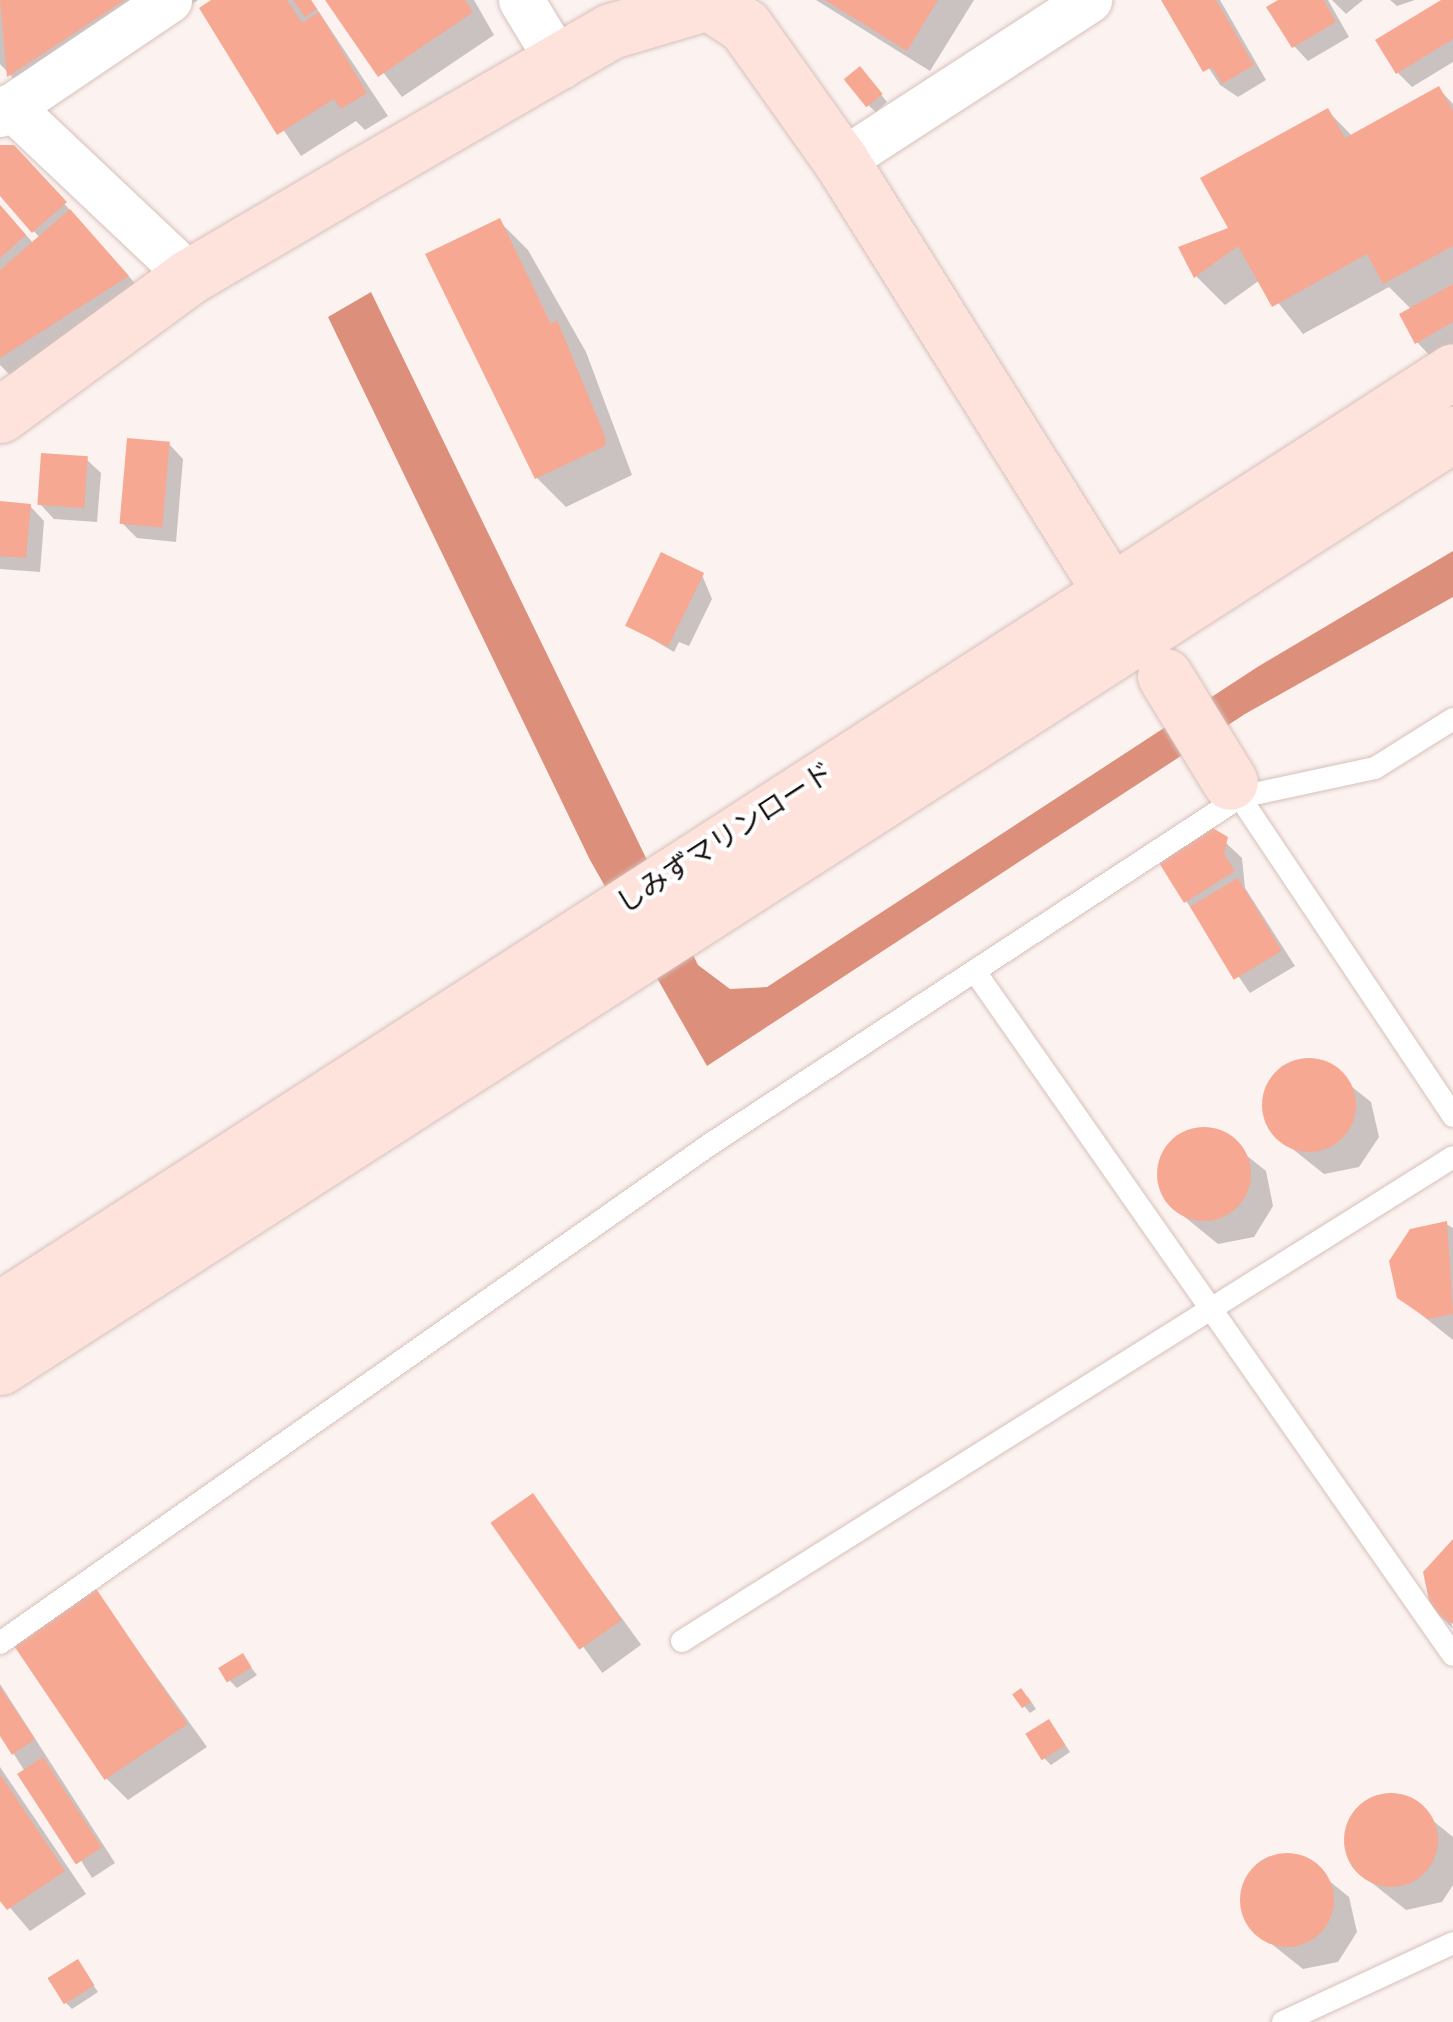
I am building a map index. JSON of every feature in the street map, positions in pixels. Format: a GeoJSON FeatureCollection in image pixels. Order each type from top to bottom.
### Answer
{"type":"FeatureCollection","features":[{"type":"Feature","properties":{"kind":"street"},"geometry":{"type":"LineString","coordinates":[[170,0],[5,110],[190,276]]}},
{"type":"Feature","properties":{"kind":"street"},"geometry":{"type":"LineString","coordinates":[[521,0],[561,66]]}},
{"type":"Feature","properties":{"kind":"street"},"geometry":{"type":"LineString","coordinates":[[841,161],[1090,0]]}},
{"type":"Feature","properties":{"kind":"street"},"geometry":{"type":"LineString","coordinates":[[0,415],[190,276],[561,66],[611,32],[708,1],[745,26],[841,161],[1235,789]]}},
{"type":"Feature","properties":{"kind":"street","name":"しみずマリンロード"},"geometry":{"type":"LineString","coordinates":[[0,1367],[613,943],[684,865],[1453,371]]}},
{"type":"Feature","properties":{"kind":"street","name":"しみずマリンロード"},"geometry":{"type":"LineString","coordinates":[[0,1309],[613,943],[710,912],[1152,656],[1453,434]]}},
{"type":"Feature","properties":{"kind":"lane"},"geometry":{"type":"LineString","coordinates":[[0,1643],[712,1143],[976,973],[1235,789],[1374,768],[1453,719]]}},
{"type":"Feature","properties":{"kind":"lane"},"geometry":{"type":"LineString","coordinates":[[1235,789],[1453,1116]]}},
{"type":"Feature","properties":{"kind":"lane"},"geometry":{"type":"LineString","coordinates":[[976,973],[1453,1654]]}},
{"type":"Feature","properties":{"kind":"lane"},"geometry":{"type":"LineString","coordinates":[[682,1641],[1214,1312],[1453,1157]]}},
{"type":"Feature","properties":{"kind":"lane"},"geometry":{"type":"LineString","coordinates":[[1283,2022],[1453,1943]]}},
{"type":"Feature","properties":{"kind":"shaded area"},"geometry":{"type":"Polygon","coordinates":[[[371,292],[698,965],[730,989],[767,987],[1259,666],[1453,551],[1453,597],[1245,714],[707,1066],[590,860],[328,317],[371,292]]]}},
{"type":"Feature","properties":{"kind":"building"},"geometry":{"type":"Polygon","coordinates":[[[0,0],[125,0],[7,77],[0,0]]]}},
{"type":"Feature","properties":{"kind":"building"},"geometry":{"type":"Polygon","coordinates":[[[211,0],[287,0],[302,23],[319,12],[367,93],[341,109],[334,99],[277,135],[199,8],[211,0]]]}},
{"type":"Feature","properties":{"kind":"building"},"geometry":{"type":"Polygon","coordinates":[[[293,0],[311,0],[317,9],[305,17],[293,0]]]}},
{"type":"Feature","properties":{"kind":"building"},"geometry":{"type":"Polygon","coordinates":[[[325,0],[465,0],[473,12],[378,77],[325,0]]]}},
{"type":"Feature","properties":{"kind":"building"},"geometry":{"type":"Polygon","coordinates":[[[825,0],[938,0],[907,51],[825,0]]]}},
{"type":"Feature","properties":{"kind":"building"},"geometry":{"type":"Polygon","coordinates":[[[1161,0],[1216,0],[1254,65],[1222,84],[1212,67],[1203,72],[1161,0]]]}},
{"type":"Feature","properties":{"kind":"building"},"geometry":{"type":"Polygon","coordinates":[[[1278,0],[1324,0],[1336,22],[1292,48],[1266,7],[1278,0]]]}},
{"type":"Feature","properties":{"kind":"building"},"geometry":{"type":"Polygon","coordinates":[[[1441,0],[1453,0],[1453,39],[1396,74],[1375,40],[1441,0]]]}},
{"type":"Feature","properties":{"kind":"building"},"geometry":{"type":"Polygon","coordinates":[[[860,66],[883,94],[866,107],[844,79],[860,66]]]}},
{"type":"Feature","properties":{"kind":"building"},"geometry":{"type":"Polygon","coordinates":[[[1439,86],[1453,111],[1453,246],[1383,284],[1367,254],[1272,307],[1238,246],[1194,278],[1178,247],[1228,228],[1200,178],[1328,108],[1345,138],[1439,86]]]}},
{"type":"Feature","properties":{"kind":"building"},"geometry":{"type":"Polygon","coordinates":[[[0,145],[14,145],[67,202],[32,233],[0,196],[0,145]]]}},
{"type":"Feature","properties":{"kind":"building"},"geometry":{"type":"Polygon","coordinates":[[[0,205],[26,235],[0,258],[0,205]]]}},
{"type":"Feature","properties":{"kind":"building"},"geometry":{"type":"Polygon","coordinates":[[[70,209],[129,276],[0,358],[0,270],[70,209]]]}},
{"type":"Feature","properties":{"kind":"building"},"geometry":{"type":"Polygon","coordinates":[[[500,218],[551,324],[557,320],[605,436],[605,446],[535,479],[425,254],[500,218]]]}},
{"type":"Feature","properties":{"kind":"building"},"geometry":{"type":"Polygon","coordinates":[[[1453,284],[1453,322],[1415,344],[1399,314],[1453,284]]]}},
{"type":"Feature","properties":{"kind":"building"},"geometry":{"type":"Polygon","coordinates":[[[127,438],[170,442],[162,527],[120,524],[127,438]]]}},
{"type":"Feature","properties":{"kind":"building"},"geometry":{"type":"Polygon","coordinates":[[[41,453],[88,456],[84,508],[37,505],[41,453]]]}},
{"type":"Feature","properties":{"kind":"building"},"geometry":{"type":"Polygon","coordinates":[[[0,501],[31,504],[26,558],[0,556],[0,501]]]}},
{"type":"Feature","properties":{"kind":"building"},"geometry":{"type":"Polygon","coordinates":[[[661,552],[704,573],[668,647],[625,626],[661,552]]]}},
{"type":"Feature","properties":{"kind":"building"},"geometry":{"type":"Polygon","coordinates":[[[1211,827],[1228,837],[1224,854],[1235,871],[1184,903],[1156,858],[1211,827]]]}},
{"type":"Feature","properties":{"kind":"building"},"geometry":{"type":"Polygon","coordinates":[[[1238,878],[1282,951],[1234,980],[1190,907],[1238,878]]]}},
{"type":"Feature","properties":{"kind":"building"},"geometry":{"type":"Polygon","coordinates":[[[1309,1058],[1327,1062],[1342,1072],[1352,1087],[1356,1105],[1352,1123],[1342,1138],[1327,1148],[1309,1152],[1291,1148],[1276,1138],[1266,1123],[1262,1105],[1266,1087],[1276,1072],[1291,1062],[1309,1058]]]}},
{"type":"Feature","properties":{"kind":"building"},"geometry":{"type":"Polygon","coordinates":[[[1204,1127],[1222,1130],[1237,1141],[1248,1156],[1248,1192],[1237,1207],[1222,1218],[1204,1221],[1186,1218],[1171,1207],[1160,1192],[1157,1174],[1160,1156],[1171,1141],[1186,1130],[1204,1127]]]}},
{"type":"Feature","properties":{"kind":"building"},"geometry":{"type":"Polygon","coordinates":[[[1447,1221],[1453,1314],[1428,1319],[1397,1298],[1389,1261],[1410,1229],[1447,1221]]]}},
{"type":"Feature","properties":{"kind":"building"},"geometry":{"type":"Polygon","coordinates":[[[533,1493],[622,1620],[579,1650],[490,1523],[533,1493]]]}},
{"type":"Feature","properties":{"kind":"building"},"geometry":{"type":"Polygon","coordinates":[[[1453,1539],[1453,1624],[1431,1610],[1423,1572],[1453,1539]]]}},
{"type":"Feature","properties":{"kind":"building"},"geometry":{"type":"Polygon","coordinates":[[[93,1584],[188,1724],[105,1780],[10,1640],[93,1584]]]}},
{"type":"Feature","properties":{"kind":"building"},"geometry":{"type":"Polygon","coordinates":[[[243,1653],[252,1668],[227,1683],[218,1668],[243,1653]]]}},
{"type":"Feature","properties":{"kind":"building"},"geometry":{"type":"Polygon","coordinates":[[[0,1687],[35,1739],[12,1755],[0,1736],[0,1687]]]}},
{"type":"Feature","properties":{"kind":"building"},"geometry":{"type":"Polygon","coordinates":[[[1021,1688],[1031,1702],[1022,1708],[1012,1694],[1021,1688]]]}},
{"type":"Feature","properties":{"kind":"building"},"geometry":{"type":"Polygon","coordinates":[[[1049,1719],[1065,1745],[1042,1760],[1025,1734],[1049,1719]]]}},
{"type":"Feature","properties":{"kind":"building"},"geometry":{"type":"Polygon","coordinates":[[[43,1757],[102,1848],[76,1864],[17,1774],[43,1757]]]}},
{"type":"Feature","properties":{"kind":"building"},"geometry":{"type":"Polygon","coordinates":[[[0,1774],[65,1871],[7,1910],[0,1901],[0,1774]]]}},
{"type":"Feature","properties":{"kind":"building"},"geometry":{"type":"Polygon","coordinates":[[[1391,1793],[1409,1797],[1424,1807],[1434,1822],[1438,1840],[1434,1858],[1424,1873],[1409,1883],[1391,1887],[1373,1883],[1358,1873],[1348,1858],[1344,1840],[1348,1822],[1358,1807],[1373,1797],[1391,1793]]]}},
{"type":"Feature","properties":{"kind":"building"},"geometry":{"type":"Polygon","coordinates":[[[1287,1853],[1305,1856],[1320,1867],[1331,1882],[1331,1918],[1320,1933],[1305,1944],[1287,1947],[1269,1944],[1254,1933],[1243,1918],[1240,1900],[1243,1882],[1254,1867],[1269,1856],[1287,1853]]]}},
{"type":"Feature","properties":{"kind":"building"},"geometry":{"type":"Polygon","coordinates":[[[78,1959],[94,1985],[64,2004],[47,1978],[78,1959]]]}}]}
